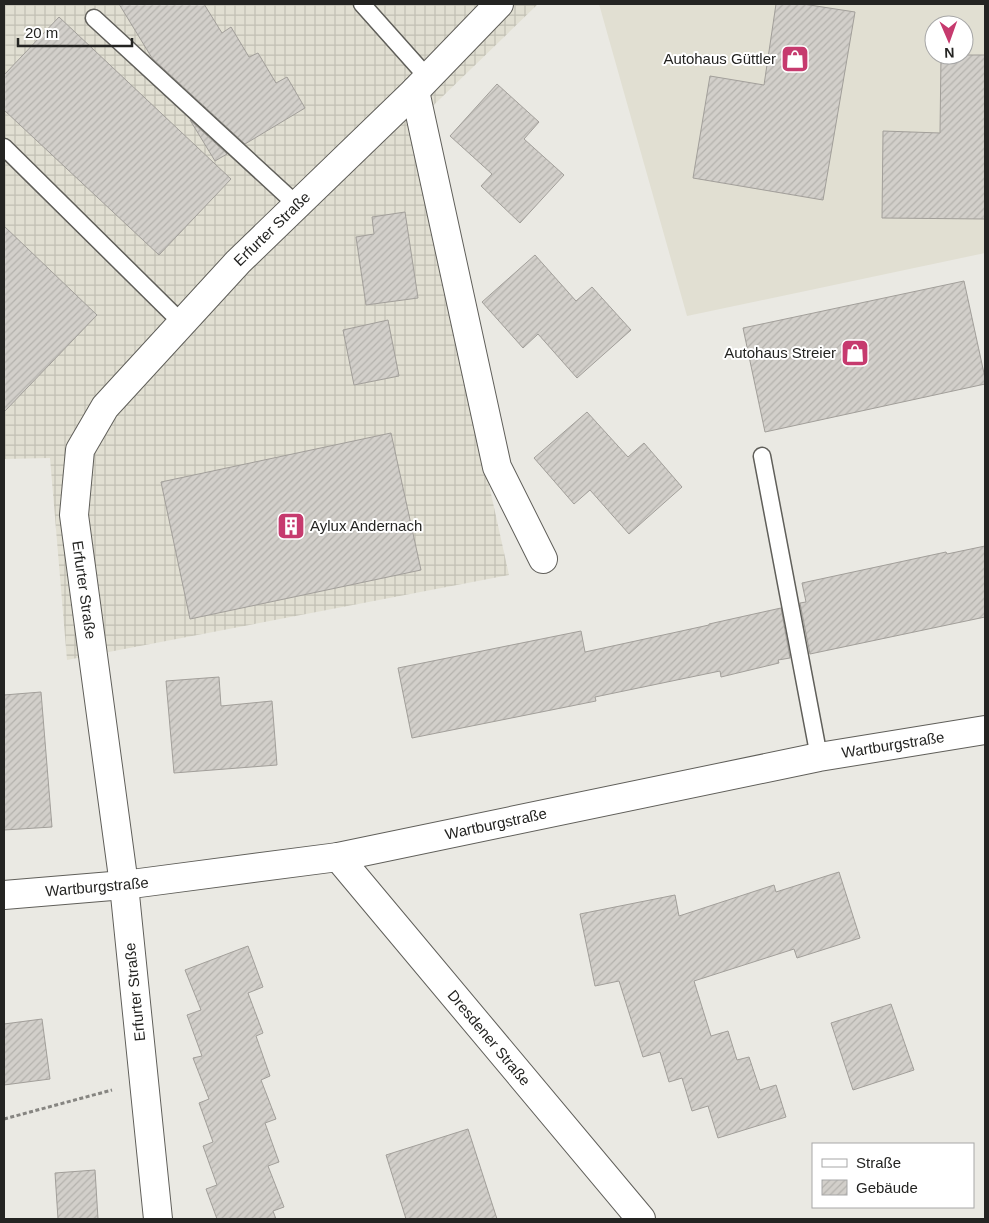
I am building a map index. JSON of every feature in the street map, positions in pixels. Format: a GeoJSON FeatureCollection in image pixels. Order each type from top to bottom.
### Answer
{"type":"FeatureCollection","features":[{"type":"Feature","properties":{"kind":"street","name":"Erfurter Straße"},"geometry":{"type":"LineString","coordinates":[[158,1219],[124,885],[74,515],[80,450],[105,407],[238,262],[422,84],[499,4]]}},
{"type":"Feature","properties":{"kind":"street"},"geometry":{"type":"LineString","coordinates":[[422,84],[497,467],[543,559]]}},
{"type":"Feature","properties":{"kind":"street","name":"Wartburgstraße"},"geometry":{"type":"LineString","coordinates":[[4,895],[124,885],[338,857],[820,757],[985,730]]}},
{"type":"Feature","properties":{"kind":"street","name":"Dresdener Straße"},"geometry":{"type":"LineString","coordinates":[[338,857],[641,1219]]}},
{"type":"Feature","properties":{"kind":"lane"},"geometry":{"type":"LineString","coordinates":[[362,4],[422,84]]}},
{"type":"Feature","properties":{"kind":"lane"},"geometry":{"type":"LineString","coordinates":[[94,18],[297,205]]}},
{"type":"Feature","properties":{"kind":"lane"},"geometry":{"type":"LineString","coordinates":[[4,148],[182,323]]}},
{"type":"Feature","properties":{"kind":"lane"},"geometry":{"type":"LineString","coordinates":[[762,456],[820,757]]}},
{"type":"Feature","properties":{"kind":"path"},"geometry":{"type":"LineString","coordinates":[[4,1119],[144,1082]]}},
{"type":"Feature","properties":{"kind":"shaded area"},"geometry":{"type":"Polygon","coordinates":[[[4,4],[538,4],[410,128],[509,575],[67,660],[50,458],[4,459],[4,4]]]}},
{"type":"Feature","properties":{"kind":"shaded area"},"geometry":{"type":"Polygon","coordinates":[[[599,4],[985,4],[985,253],[687,316],[599,4]]]}},
{"type":"Feature","properties":{"kind":"building"},"geometry":{"type":"Polygon","coordinates":[[[119,4],[204,4],[222,33],[231,27],[249,57],[258,53],[276,83],[287,77],[305,108],[245,144],[152,58],[119,4]]]}},
{"type":"Feature","properties":{"kind":"building"},"geometry":{"type":"Polygon","coordinates":[[[776,4],[803,4],[855,12],[823,200],[693,178],[710,76],[764,85],[776,4]]]}},
{"type":"Feature","properties":{"kind":"building"},"geometry":{"type":"Polygon","coordinates":[[[59,17],[231,179],[159,255],[4,110],[4,75],[59,17]]]}},
{"type":"Feature","properties":{"kind":"building"},"geometry":{"type":"Polygon","coordinates":[[[974,55],[985,55],[985,219],[882,218],[883,131],[940,133],[941,65],[974,65],[974,55]]]}},
{"type":"Feature","properties":{"kind":"building"},"geometry":{"type":"Polygon","coordinates":[[[497,84],[539,122],[524,139],[564,175],[520,223],[481,186],[492,174],[450,136],[497,84]]]}},
{"type":"Feature","properties":{"kind":"building"},"geometry":{"type":"Polygon","coordinates":[[[190,120],[227,154],[215,161],[190,120]]]}},
{"type":"Feature","properties":{"kind":"building"},"geometry":{"type":"Polygon","coordinates":[[[405,212],[418,298],[366,305],[356,237],[374,234],[372,217],[405,212]]]}},
{"type":"Feature","properties":{"kind":"building"},"geometry":{"type":"Polygon","coordinates":[[[4,226],[97,315],[4,412],[4,226]]]}},
{"type":"Feature","properties":{"kind":"building"},"geometry":{"type":"Polygon","coordinates":[[[535,255],[576,301],[592,287],[631,330],[577,378],[538,334],[523,348],[482,302],[535,255]]]}},
{"type":"Feature","properties":{"kind":"building"},"geometry":{"type":"Polygon","coordinates":[[[964,281],[985,384],[765,432],[743,328],[964,281]]]}},
{"type":"Feature","properties":{"kind":"building"},"geometry":{"type":"Polygon","coordinates":[[[388,320],[399,376],[354,385],[343,330],[388,320]]]}},
{"type":"Feature","properties":{"kind":"building"},"geometry":{"type":"Polygon","coordinates":[[[587,412],[628,457],[644,443],[682,487],[629,534],[590,490],[574,504],[534,458],[587,412]]]}},
{"type":"Feature","properties":{"kind":"building","name":"Aylux Andernach"},"geometry":{"type":"Polygon","coordinates":[[[391,433],[421,570],[190,619],[161,482],[391,433]]]}},
{"type":"Feature","properties":{"kind":"building"},"geometry":{"type":"Polygon","coordinates":[[[985,546],[985,617],[810,654],[800,603],[806,602],[802,583],[946,552],[947,554],[985,546]]]}},
{"type":"Feature","properties":{"kind":"building"},"geometry":{"type":"Polygon","coordinates":[[[781,608],[790,658],[778,660],[779,663],[721,677],[720,671],[595,697],[596,701],[412,738],[398,668],[581,631],[585,652],[781,608]]]}},
{"type":"Feature","properties":{"kind":"building"},"geometry":{"type":"Polygon","coordinates":[[[219,677],[221,706],[272,701],[277,765],[174,773],[166,681],[219,677]]]}},
{"type":"Feature","properties":{"kind":"building"},"geometry":{"type":"Polygon","coordinates":[[[41,692],[52,827],[4,830],[4,695],[41,692]]]}},
{"type":"Feature","properties":{"kind":"building"},"geometry":{"type":"Polygon","coordinates":[[[839,872],[860,938],[797,958],[794,949],[694,981],[711,1036],[728,1031],[737,1060],[749,1057],[760,1090],[776,1085],[786,1117],[718,1138],[708,1106],[692,1111],[682,1078],[669,1082],[660,1052],[643,1057],[619,981],[595,986],[580,914],[675,895],[679,916],[774,885],[776,892],[839,872]]]}},
{"type":"Feature","properties":{"kind":"building"},"geometry":{"type":"Polygon","coordinates":[[[248,946],[263,987],[248,993],[263,1033],[256,1036],[270,1076],[261,1080],[276,1119],[265,1123],[279,1162],[268,1166],[284,1207],[273,1211],[276,1219],[217,1219],[206,1189],[217,1185],[203,1146],[213,1142],[199,1103],[209,1099],[193,1058],[202,1056],[187,1015],[201,1010],[185,970],[248,946]]]}},
{"type":"Feature","properties":{"kind":"building"},"geometry":{"type":"Polygon","coordinates":[[[891,1004],[914,1070],[853,1090],[831,1023],[891,1004]]]}},
{"type":"Feature","properties":{"kind":"building"},"geometry":{"type":"Polygon","coordinates":[[[42,1019],[50,1079],[4,1085],[4,1024],[42,1019]]]}},
{"type":"Feature","properties":{"kind":"building"},"geometry":{"type":"Polygon","coordinates":[[[468,1129],[497,1219],[406,1219],[386,1155],[468,1129]]]}},
{"type":"Feature","properties":{"kind":"building"},"geometry":{"type":"Polygon","coordinates":[[[95,1170],[98,1219],[58,1219],[55,1173],[95,1170]]]}},
{"type":"Feature","properties":{"kind":"place","name":"Autohaus Güttler"},"geometry":{"type":"Point","coordinates":[795,59]}},
{"type":"Feature","properties":{"kind":"place","name":"Autohaus Streier"},"geometry":{"type":"Point","coordinates":[855,353]}},
{"type":"Feature","properties":{"kind":"place","name":"Aylux Andernach"},"geometry":{"type":"Point","coordinates":[291,526]}}]}
